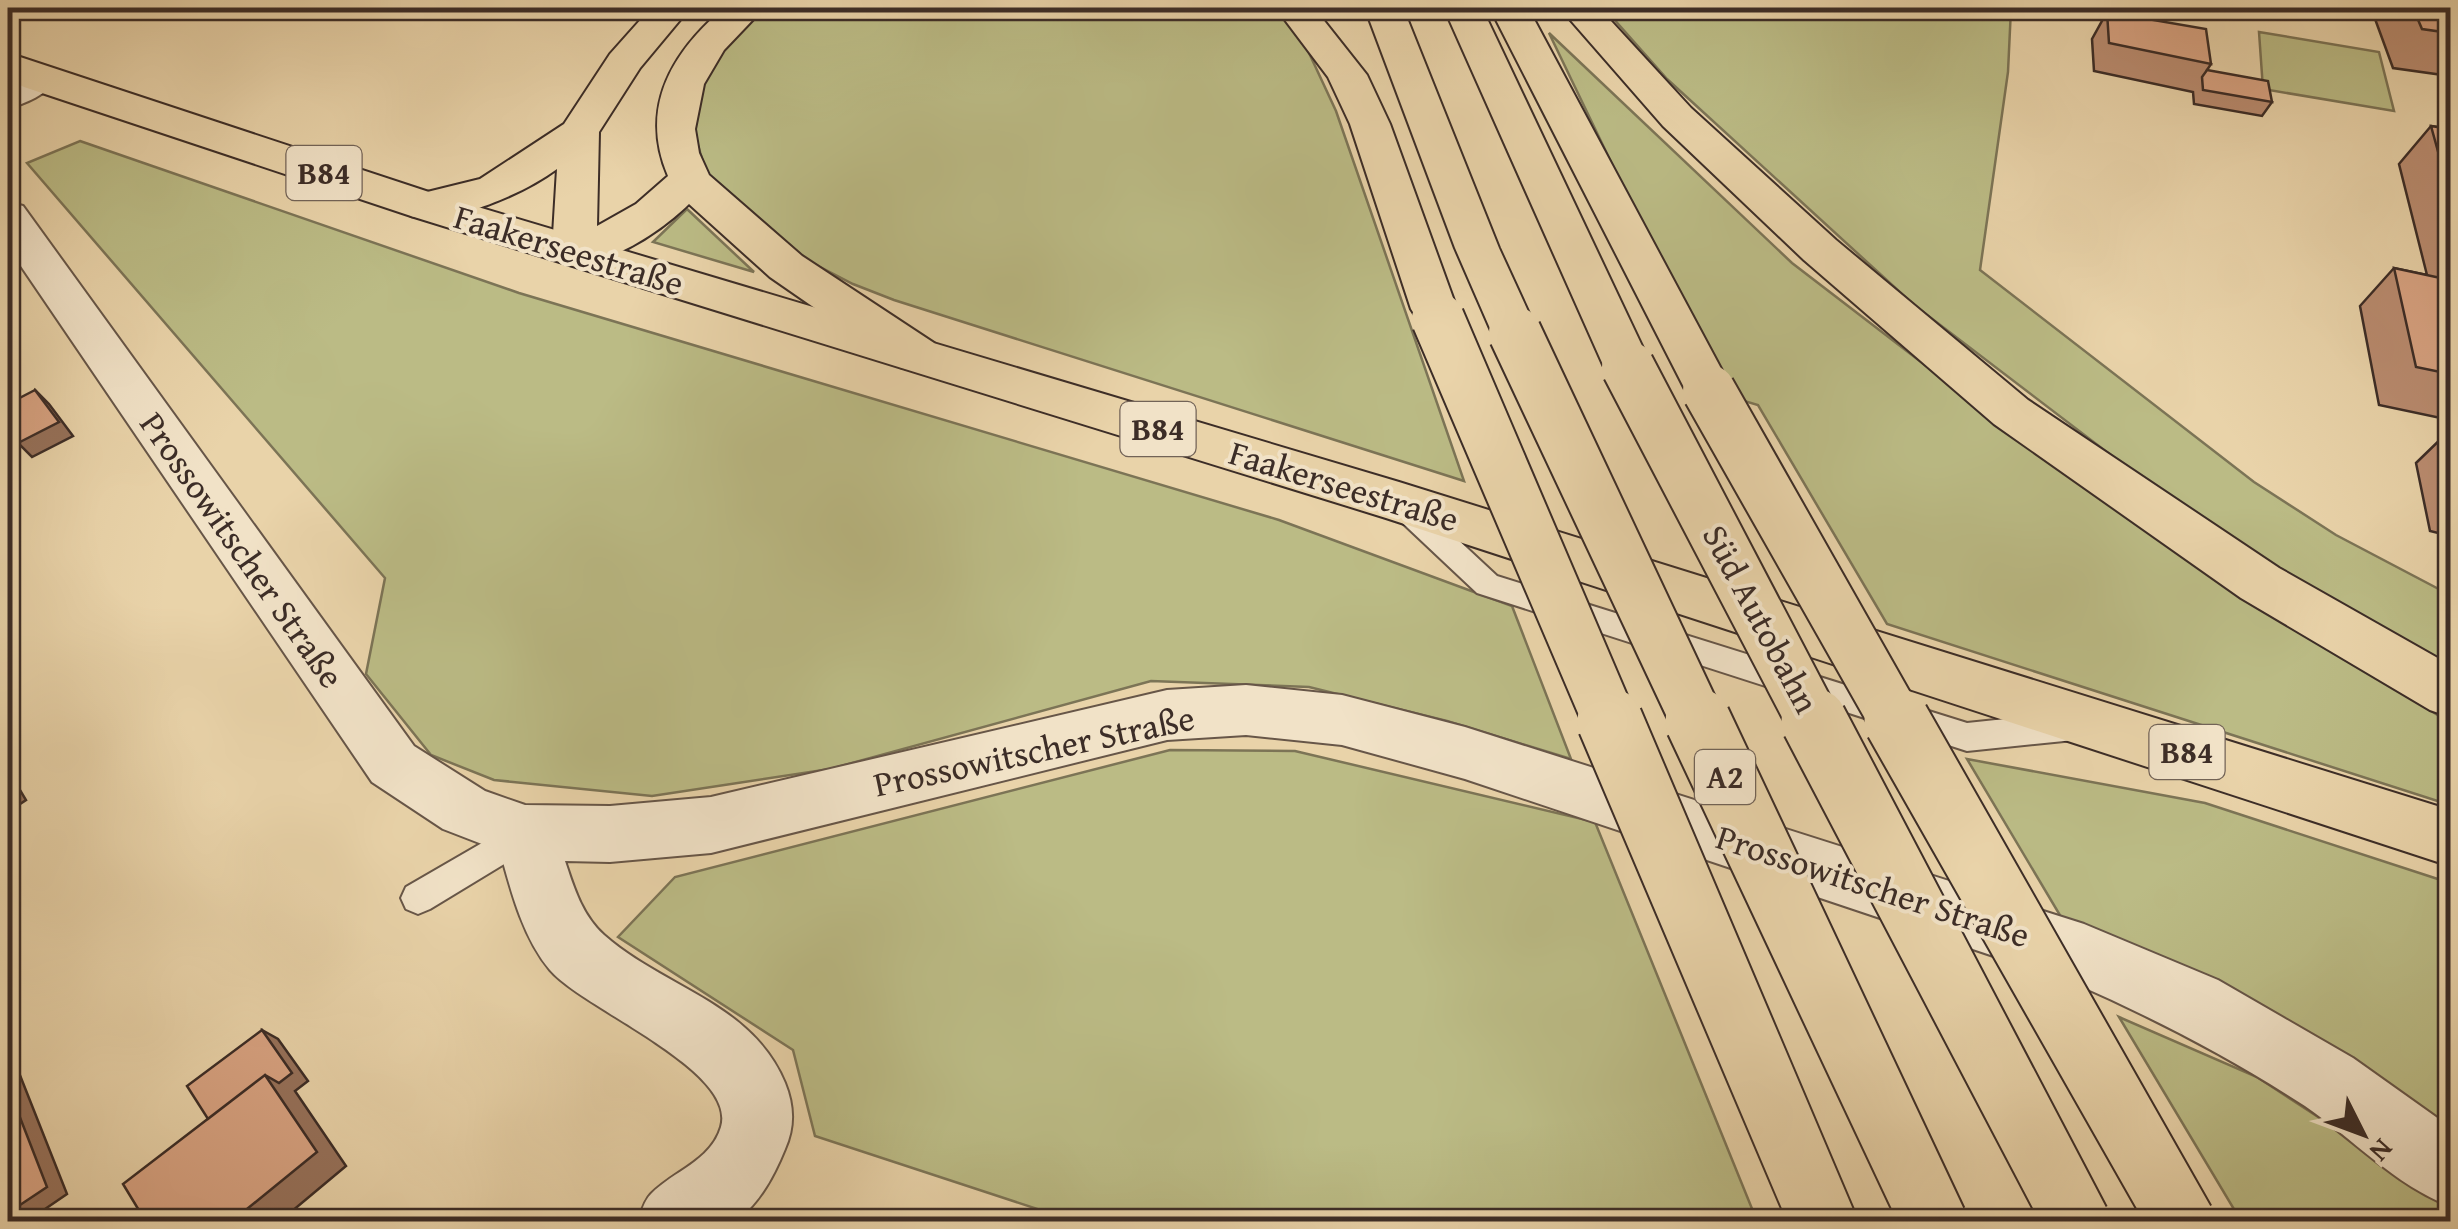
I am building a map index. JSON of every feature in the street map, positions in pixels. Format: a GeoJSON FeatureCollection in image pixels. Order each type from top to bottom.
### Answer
{"type":"FeatureCollection","features":[{"type":"Feature","properties":{"kind":"main road"},"geometry":{"type":"LineString","coordinates":[[426,206],[495,188],[532,167],[578,132],[624,62],[672,8]]}},
{"type":"Feature","properties":{"kind":"main road"},"geometry":{"type":"LineString","coordinates":[[746,8],[717,30],[689,71],[671,123],[689,178],[746,238],[917,355]]}},
{"type":"Feature","properties":{"kind":"main road"},"geometry":{"type":"LineString","coordinates":[[1294,8],[1347,75],[1370,124],[1434,309],[1823,1222]]}},
{"type":"Feature","properties":{"kind":"main road","name":"A2"},"geometry":{"type":"LineString","coordinates":[[1384,8],[1477,248],[1515,333],[1934,1222]]}},
{"type":"Feature","properties":{"kind":"main road","name":"Süd Autobahn"},"geometry":{"type":"LineString","coordinates":[[1463,8],[1628,367],[2077,1222]]}},
{"type":"Feature","properties":{"kind":"main road"},"geometry":{"type":"LineString","coordinates":[[1509,8],[1709,391],[2182,1222]]}},
{"type":"Feature","properties":{"kind":"main road"},"geometry":{"type":"LineString","coordinates":[[1579,8],[1677,117],[1820,250],[2012,412],[2260,584],[2450,693]]}},
{"type":"Feature","properties":{"kind":"main road","name":"Faakerseestraße"},"geometry":{"type":"LineString","coordinates":[[18,80],[1399,502],[2450,838]]}},
{"type":"Feature","properties":{"kind":"main road"},"geometry":{"type":"LineString","coordinates":[[578,132],[574,252],[622,235],[670,202],[689,178]]}},
{"type":"Feature","properties":{"kind":"street","name":"Prossowitscher Straße"},"geometry":{"type":"LineString","coordinates":[[8,216],[393,764],[464,810],[525,833],[610,834],[711,825],[1167,714],[1246,710],[1342,720],[1466,753],[2084,955],[2194,1003],[2329,1082],[2450,1170]]}},
{"type":"Feature","properties":{"kind":"street"},"geometry":{"type":"LineString","coordinates":[[525,833],[554,918],[580,956],[737,1060],[758,1094],[758,1133],[733,1176],[674,1222]]}},
{"type":"Feature","properties":{"kind":"lane"},"geometry":{"type":"LineString","coordinates":[[418,898],[525,833]]}},
{"type":"Feature","properties":{"kind":"green space"},"geometry":{"type":"Polygon","coordinates":[[[763,8],[1279,8],[1296,25],[1336,111],[1464,481],[894,300],[787,250],[707,175],[694,132],[700,82],[746,21],[763,8]]]}},
{"type":"Feature","properties":{"kind":"green space"},"geometry":{"type":"Polygon","coordinates":[[[1604,8],[2011,8],[2008,72],[1980,270],[2254,482],[2336,535],[2450,595],[2450,678],[2192,517],[1914,305],[1667,79],[1604,8]]]}},
{"type":"Feature","properties":{"kind":"green space"},"geometry":{"type":"Polygon","coordinates":[[[2259,32],[2379,52],[2394,111],[2263,89],[2259,32]]]}},
{"type":"Feature","properties":{"kind":"green space"},"geometry":{"type":"Polygon","coordinates":[[[1549,33],[1792,263],[1981,408],[2219,576],[2450,723],[2450,805],[1887,624],[1758,405],[1734,398],[1659,262],[1549,33]]]}},
{"type":"Feature","properties":{"kind":"green space"},"geometry":{"type":"Polygon","coordinates":[[[80,141],[519,293],[1279,520],[1512,606],[1571,759],[1447,721],[1309,687],[1151,681],[830,769],[652,796],[494,780],[431,755],[366,674],[385,578],[27,163],[80,141]]]}},
{"type":"Feature","properties":{"kind":"green space"},"geometry":{"type":"Polygon","coordinates":[[[687,209],[754,272],[653,242],[687,209]]]}},
{"type":"Feature","properties":{"kind":"green space"},"geometry":{"type":"Polygon","coordinates":[[[1170,750],[1295,751],[1595,822],[1757,1221],[1074,1221],[815,1136],[793,1050],[618,937],[675,877],[1170,750]]]}},
{"type":"Feature","properties":{"kind":"green space"},"geometry":{"type":"Polygon","coordinates":[[[1967,759],[2205,803],[2450,883],[2450,1130],[2321,1040],[2061,917],[1967,759]]]}},
{"type":"Feature","properties":{"kind":"green space"},"geometry":{"type":"Polygon","coordinates":[[[2119,1017],[2257,1077],[2418,1182],[2450,1211],[2450,1221],[2241,1221],[2119,1017]]]}},
{"type":"Feature","properties":{"kind":"building"},"geometry":{"type":"Polygon","coordinates":[[[2413,8],[2450,8],[2450,33],[2422,29],[2413,8]]]}},
{"type":"Feature","properties":{"kind":"building"},"geometry":{"type":"Polygon","coordinates":[[[2107,12],[2206,29],[2211,64],[2109,43],[2107,12]]]}},
{"type":"Feature","properties":{"kind":"building"},"geometry":{"type":"Polygon","coordinates":[[[2207,70],[2268,81],[2272,102],[2203,90],[2202,77],[2207,70]]]}},
{"type":"Feature","properties":{"kind":"building"},"geometry":{"type":"Polygon","coordinates":[[[2431,126],[2450,129],[2450,195],[2431,126]]]}},
{"type":"Feature","properties":{"kind":"building"},"geometry":{"type":"Polygon","coordinates":[[[2394,268],[2450,280],[2450,374],[2416,367],[2394,268]]]}},
{"type":"Feature","properties":{"kind":"building"},"geometry":{"type":"Polygon","coordinates":[[[35,390],[59,422],[18,443],[8,429],[8,404],[35,390]]]}},
{"type":"Feature","properties":{"kind":"building"},"geometry":{"type":"Polygon","coordinates":[[[262,1030],[292,1073],[279,1083],[265,1075],[208,1119],[187,1086],[262,1030]]]}},
{"type":"Feature","properties":{"kind":"building"},"geometry":{"type":"Polygon","coordinates":[[[265,1075],[317,1152],[231,1222],[146,1222],[123,1184],[265,1075]]]}},
{"type":"Feature","properties":{"kind":"building"},"geometry":{"type":"Polygon","coordinates":[[[14,1102],[47,1187],[8,1213],[8,1106],[14,1102]]]}}]}
